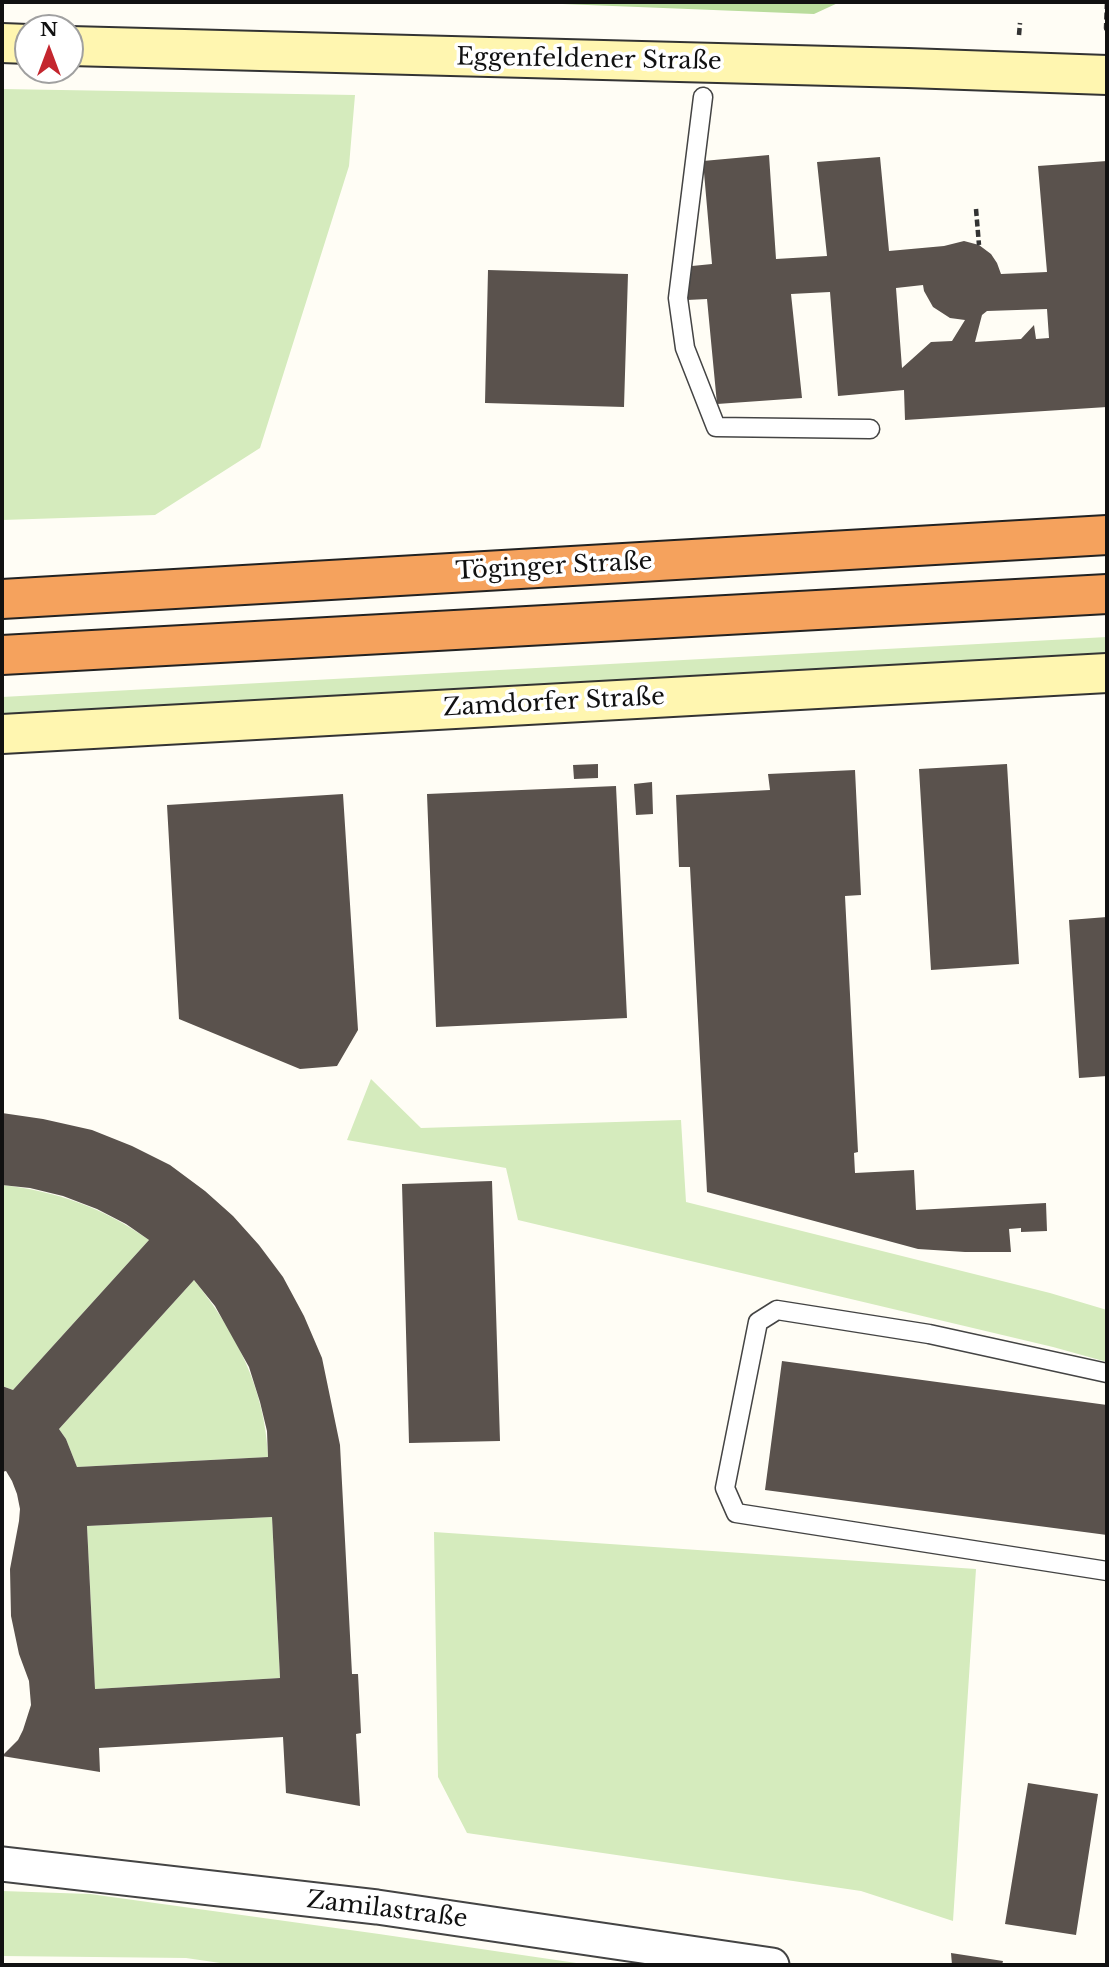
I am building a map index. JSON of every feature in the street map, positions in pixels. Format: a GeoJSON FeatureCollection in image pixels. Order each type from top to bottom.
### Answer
{"type":"FeatureCollection","features":[{"type":"Feature","properties":{"kind":"highway","name":"Töginger Straße"},"geometry":{"type":"LineString","coordinates":[[2,599],[1107,535]]}},
{"type":"Feature","properties":{"kind":"highway"},"geometry":{"type":"LineString","coordinates":[[2,655],[1107,594]]}},
{"type":"Feature","properties":{"kind":"street","name":"Eggenfeldener Straße"},"geometry":{"type":"LineString","coordinates":[[84,46],[1107,75]]}},
{"type":"Feature","properties":{"kind":"street","name":"Zamdorfer Straße"},"geometry":{"type":"LineString","coordinates":[[2,734],[1107,673]]}},
{"type":"Feature","properties":{"kind":"street","name":"Zamilastraße"},"geometry":{"type":"LineString","coordinates":[[2,1864],[377,1907],[685,1959],[772,1965]]}},
{"type":"Feature","properties":{"kind":"lane"},"geometry":{"type":"LineString","coordinates":[[704,97],[678,298],[685,348],[716,427],[870,429]]}},
{"type":"Feature","properties":{"kind":"lane"},"geometry":{"type":"LineString","coordinates":[[1107,1373],[929,1334],[777,1310],[758,1322],[725,1488],[736,1513],[1107,1571]]}},
{"type":"Feature","properties":{"kind":"path"},"geometry":{"type":"LineString","coordinates":[[1107,2],[1107,30]]}},
{"type":"Feature","properties":{"kind":"path"},"geometry":{"type":"LineString","coordinates":[[1019,35],[1020,23]]}},
{"type":"Feature","properties":{"kind":"path"},"geometry":{"type":"LineString","coordinates":[[976,209],[979,245]]}},
{"type":"Feature","properties":{"kind":"green space"},"geometry":{"type":"Polygon","coordinates":[[[512,2],[840,2],[814,14],[512,2]]]}},
{"type":"Feature","properties":{"kind":"green space"},"geometry":{"type":"Polygon","coordinates":[[[2,89],[355,95],[349,166],[260,448],[155,515],[2,520],[2,89]]]}},
{"type":"Feature","properties":{"kind":"green space"},"geometry":{"type":"Polygon","coordinates":[[[1107,637],[1107,654],[2,716],[2,697],[1107,637]]]}},
{"type":"Feature","properties":{"kind":"green space"},"geometry":{"type":"Polygon","coordinates":[[[371,1079],[421,1128],[681,1120],[686,1202],[1050,1293],[1107,1310],[1107,1362],[518,1220],[506,1168],[347,1140],[371,1079]]]}},
{"type":"Feature","properties":{"kind":"green space"},"geometry":{"type":"Polygon","coordinates":[[[2,1185],[79,1203],[115,1219],[149,1240],[13,1390],[2,1386],[2,1185]]]}},
{"type":"Feature","properties":{"kind":"green space"},"geometry":{"type":"Polygon","coordinates":[[[194,1280],[223,1320],[246,1362],[261,1408],[268,1457],[77,1467],[59,1429],[194,1280]]]}},
{"type":"Feature","properties":{"kind":"green space"},"geometry":{"type":"Polygon","coordinates":[[[272,1517],[280,1678],[95,1689],[87,1526],[272,1517]]]}},
{"type":"Feature","properties":{"kind":"green space"},"geometry":{"type":"Polygon","coordinates":[[[434,1532],[976,1569],[953,1921],[861,1891],[467,1833],[438,1777],[434,1532]]]}},
{"type":"Feature","properties":{"kind":"green space"},"geometry":{"type":"Polygon","coordinates":[[[2,1891],[90,1894],[590,1965],[234,1965],[186,1958],[2,1956],[2,1891]]]}},
{"type":"Feature","properties":{"kind":"building"},"geometry":{"type":"Polygon","coordinates":[[[769,155],[776,259],[827,256],[817,162],[880,157],[889,251],[944,246],[964,241],[979,245],[991,254],[1001,274],[1047,272],[1038,166],[1107,161],[1107,407],[905,420],[904,390],[838,396],[830,292],[791,294],[802,398],[717,404],[707,299],[687,300],[692,266],[712,264],[703,161],[769,155]],[[923,285],[896,288],[902,368],[931,342],[952,341],[965,320],[950,318],[933,307],[923,285]],[[1047,309],[987,311],[982,315],[975,342],[1021,339],[1034,325],[1036,339],[1049,338],[1047,309]]]}},
{"type":"Feature","properties":{"kind":"building"},"geometry":{"type":"Polygon","coordinates":[[[488,270],[628,274],[624,407],[485,403],[488,270]]]}},
{"type":"Feature","properties":{"kind":"building"},"geometry":{"type":"Polygon","coordinates":[[[598,764],[598,778],[574,779],[573,765],[598,764]]]}},
{"type":"Feature","properties":{"kind":"building"},"geometry":{"type":"Polygon","coordinates":[[[1007,764],[1019,964],[931,970],[919,769],[1007,764]]]}},
{"type":"Feature","properties":{"kind":"building"},"geometry":{"type":"Polygon","coordinates":[[[855,770],[861,895],[845,896],[858,1152],[854,1153],[855,1173],[914,1170],[916,1210],[1046,1203],[1047,1231],[1021,1232],[1021,1228],[1009,1229],[1011,1252],[918,1249],[707,1192],[690,867],[679,867],[676,795],[770,790],[768,774],[855,770]]]}},
{"type":"Feature","properties":{"kind":"building"},"geometry":{"type":"Polygon","coordinates":[[[652,782],[653,814],[636,815],[634,784],[652,782]]]}},
{"type":"Feature","properties":{"kind":"building"},"geometry":{"type":"Polygon","coordinates":[[[616,786],[627,1018],[436,1027],[427,794],[616,786]]]}},
{"type":"Feature","properties":{"kind":"building"},"geometry":{"type":"Polygon","coordinates":[[[343,794],[358,1030],[337,1066],[300,1069],[179,1019],[167,805],[343,794]]]}},
{"type":"Feature","properties":{"kind":"building"},"geometry":{"type":"Polygon","coordinates":[[[1107,917],[1107,1076],[1079,1078],[1069,920],[1107,917]]]}},
{"type":"Feature","properties":{"kind":"building"},"geometry":{"type":"Polygon","coordinates":[[[2,1113],[92,1130],[170,1165],[205,1191],[233,1216],[283,1277],[322,1358],[340,1445],[352,1674],[358,1674],[361,1733],[356,1734],[360,1806],[286,1793],[283,1737],[99,1748],[100,1772],[2,1756],[18,1740],[31,1705],[29,1681],[19,1654],[11,1616],[10,1569],[20,1509],[12,1481],[6,1471],[2,1472],[2,1386],[13,1390],[149,1240],[97,1209],[63,1196],[2,1185],[2,1113]],[[194,1280],[59,1429],[77,1467],[268,1457],[267,1431],[249,1367],[215,1306],[194,1280]],[[272,1517],[87,1526],[95,1689],[280,1678],[272,1517]]]}},
{"type":"Feature","properties":{"kind":"building"},"geometry":{"type":"Polygon","coordinates":[[[492,1181],[500,1441],[409,1443],[402,1184],[492,1181]]]}},
{"type":"Feature","properties":{"kind":"building"},"geometry":{"type":"Polygon","coordinates":[[[782,1361],[1107,1405],[1107,1535],[765,1490],[782,1361]]]}},
{"type":"Feature","properties":{"kind":"building"},"geometry":{"type":"Polygon","coordinates":[[[1028,1783],[1098,1794],[1076,1935],[1005,1924],[1028,1783]]]}},
{"type":"Feature","properties":{"kind":"building"},"geometry":{"type":"Polygon","coordinates":[[[951,1953],[1003,1961],[1002,1965],[952,1965],[951,1953]]]}}]}
